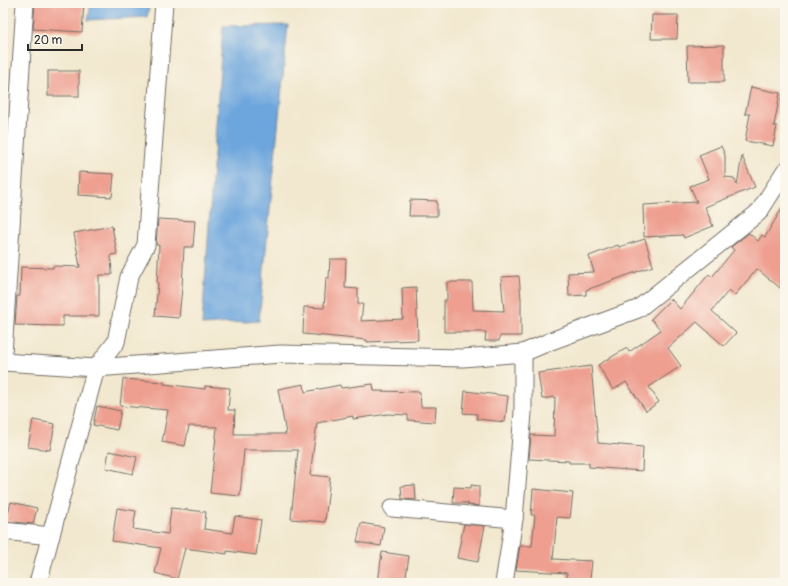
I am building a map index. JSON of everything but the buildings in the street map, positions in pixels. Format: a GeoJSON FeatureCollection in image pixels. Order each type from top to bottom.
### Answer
{"type":"FeatureCollection","features":[{"type":"Feature","properties":{"kind":"street"},"geometry":{"type":"LineString","coordinates":[[3,354],[25,3]]}},
{"type":"Feature","properties":{"kind":"street"},"geometry":{"type":"LineString","coordinates":[[38,583],[96,368],[116,342],[129,277],[146,245],[164,3]]}},
{"type":"Feature","properties":{"kind":"street"},"geometry":{"type":"LineString","coordinates":[[3,362],[96,368],[280,354],[463,358],[523,353],[551,341],[638,309],[759,212],[785,171]]}},
{"type":"Feature","properties":{"kind":"street"},"geometry":{"type":"LineString","coordinates":[[504,583],[514,519],[523,413],[523,353]]}},
{"type":"Feature","properties":{"kind":"street"},"geometry":{"type":"LineString","coordinates":[[392,508],[514,519]]}},
{"type":"Feature","properties":{"kind":"street"},"geometry":{"type":"LineString","coordinates":[[3,531],[51,536]]}},
{"type":"Feature","properties":{"kind":"water"},"geometry":{"type":"Polygon","coordinates":[[[91,3],[150,3],[147,17],[88,20],[91,3]]]}},
{"type":"Feature","properties":{"kind":"water"},"geometry":{"type":"Polygon","coordinates":[[[288,25],[259,321],[202,325],[223,26],[288,25]]]}}]}
